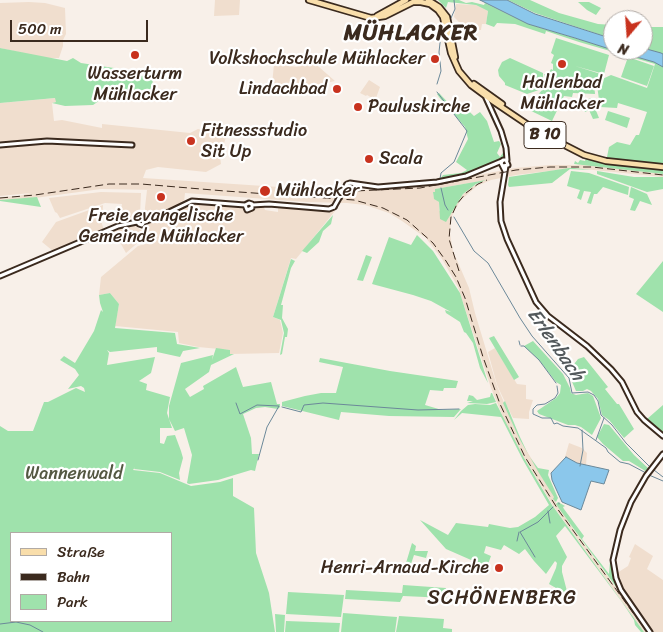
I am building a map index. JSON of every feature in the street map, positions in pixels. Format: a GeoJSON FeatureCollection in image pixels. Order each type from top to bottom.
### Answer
{"type":"FeatureCollection","features":[{"type":"Feature","properties":{"kind":"main road","name":"B 10"},"geometry":{"type":"LineString","coordinates":[[309,0],[363,16],[387,13],[416,1],[432,5],[442,16],[446,24],[454,61],[470,82],[484,96],[495,101]]}},
{"type":"Feature","properties":{"kind":"main road","name":"B 10"},"geometry":{"type":"LineString","coordinates":[[387,13],[406,0]]}},
{"type":"Feature","properties":{"kind":"main road","name":"B 10"},"geometry":{"type":"LineString","coordinates":[[428,0],[441,8],[447,17],[456,57],[470,82],[512,114],[537,131],[584,155],[606,161],[663,167]]}},
{"type":"Feature","properties":{"kind":"street"},"geometry":{"type":"LineString","coordinates":[[484,96],[489,100],[490,108],[501,130],[507,151],[500,206],[503,228],[531,292],[540,308],[554,322],[601,358],[618,376],[633,405],[644,420],[663,436]]}},
{"type":"Feature","properties":{"kind":"street"},"geometry":{"type":"LineString","coordinates":[[490,108],[495,101]]}},
{"type":"Feature","properties":{"kind":"street"},"geometry":{"type":"LineString","coordinates":[[0,145],[47,141],[132,145]]}},
{"type":"Feature","properties":{"kind":"street"},"geometry":{"type":"LineString","coordinates":[[0,276],[112,229],[137,222],[140,218],[144,222],[167,214],[192,201],[245,205],[246,209],[250,210],[252,205],[269,204],[329,209],[334,207],[343,188],[348,184],[378,187],[430,183],[460,177],[494,164],[504,163]]}},
{"type":"Feature","properties":{"kind":"street"},"geometry":{"type":"LineString","coordinates":[[650,632],[618,584],[613,560],[620,530],[632,502],[646,476],[663,454]]}},
{"type":"Feature","properties":{"kind":"shaded area"},"geometry":{"type":"Polygon","coordinates":[[[215,0],[240,0],[239,15],[214,16],[215,0]]]}},
{"type":"Feature","properties":{"kind":"shaded area"},"geometry":{"type":"Polygon","coordinates":[[[0,3],[45,3],[65,8],[66,34],[59,58],[45,58],[0,48],[0,3]]]}},
{"type":"Feature","properties":{"kind":"shaded area"},"geometry":{"type":"Polygon","coordinates":[[[456,4],[476,5],[488,11],[486,24],[482,24],[477,36],[463,35],[464,30],[461,29],[461,24],[454,17],[456,4]]]}},
{"type":"Feature","properties":{"kind":"shaded area"},"geometry":{"type":"Polygon","coordinates":[[[299,56],[311,60],[335,81],[309,87],[272,85],[274,64],[297,67],[299,65],[299,56]]]}},
{"type":"Feature","properties":{"kind":"shaded area"},"geometry":{"type":"Polygon","coordinates":[[[369,80],[380,87],[376,98],[360,93],[369,80]]]}},
{"type":"Feature","properties":{"kind":"shaded area"},"geometry":{"type":"Polygon","coordinates":[[[56,98],[56,102],[52,103],[54,121],[62,120],[102,128],[102,124],[190,133],[198,129],[226,137],[220,156],[221,164],[206,172],[158,167],[146,170],[143,178],[294,188],[366,190],[420,186],[515,168],[550,165],[592,165],[663,174],[663,177],[574,168],[491,180],[477,186],[460,201],[451,218],[450,234],[453,251],[469,288],[497,386],[520,440],[555,497],[560,510],[648,632],[644,632],[554,507],[524,458],[506,424],[491,388],[458,287],[442,259],[426,238],[389,213],[365,205],[347,203],[185,193],[184,202],[149,218],[144,216],[147,190],[157,190],[101,189],[35,198],[0,200],[0,197],[31,193],[0,196],[0,103],[56,98]],[[482,181],[435,189],[435,192],[433,192],[434,198],[439,202],[439,211],[454,205],[467,190],[482,181]]]}},
{"type":"Feature","properties":{"kind":"shaded area"},"geometry":{"type":"Polygon","coordinates":[[[101,192],[141,193],[140,215],[133,221],[129,216],[119,221],[122,204],[105,203],[60,218],[49,198],[101,192]]]}},
{"type":"Feature","properties":{"kind":"shaded area"},"geometry":{"type":"Polygon","coordinates":[[[194,204],[261,206],[265,210],[278,212],[278,206],[335,211],[296,259],[291,258],[273,317],[280,320],[283,333],[279,353],[230,354],[230,350],[179,343],[178,332],[115,326],[119,304],[110,293],[99,295],[101,277],[138,246],[149,243],[146,226],[148,224],[194,204]]]}},
{"type":"Feature","properties":{"kind":"shaded area"},"geometry":{"type":"Polygon","coordinates":[[[103,205],[102,224],[104,230],[53,251],[42,242],[56,222],[103,205]]]}},
{"type":"Feature","properties":{"kind":"shaded area"},"geometry":{"type":"Polygon","coordinates":[[[134,225],[141,230],[142,239],[126,253],[113,230],[134,225]]]}},
{"type":"Feature","properties":{"kind":"shaded area"},"geometry":{"type":"Polygon","coordinates":[[[495,348],[517,384],[526,385],[526,399],[533,400],[529,419],[513,418],[504,400],[497,385],[488,352],[495,348]]]}},
{"type":"Feature","properties":{"kind":"shaded area"},"geometry":{"type":"Polygon","coordinates":[[[569,443],[582,448],[587,453],[586,465],[565,457],[569,443]]]}},
{"type":"Feature","properties":{"kind":"shaded area"},"geometry":{"type":"Polygon","coordinates":[[[635,544],[653,556],[647,569],[663,580],[663,632],[652,632],[622,589],[617,578],[617,573],[628,566],[631,558],[629,557],[635,544]]]}},
{"type":"Feature","properties":{"kind":"green space"},"geometry":{"type":"Polygon","coordinates":[[[438,0],[459,0],[466,3],[472,2],[484,5],[485,3],[528,24],[603,47],[603,49],[546,31],[545,34],[515,24],[497,23],[494,27],[486,24],[488,11],[476,5],[448,2],[446,8],[438,0]]]}},
{"type":"Feature","properties":{"kind":"green space"},"geometry":{"type":"Polygon","coordinates":[[[508,0],[530,0],[559,13],[603,24],[603,36],[535,13],[508,0]]]}},
{"type":"Feature","properties":{"kind":"green space"},"geometry":{"type":"Polygon","coordinates":[[[578,2],[589,2],[601,8],[596,15],[578,2]]]}},
{"type":"Feature","properties":{"kind":"green space"},"geometry":{"type":"Polygon","coordinates":[[[653,27],[663,27],[663,54],[653,51],[653,27]]]}},
{"type":"Feature","properties":{"kind":"green space"},"geometry":{"type":"Polygon","coordinates":[[[556,38],[603,53],[603,60],[608,60],[604,74],[575,66],[604,75],[594,83],[595,94],[573,93],[572,97],[564,96],[552,121],[527,109],[530,98],[536,97],[542,90],[545,79],[544,74],[548,74],[551,69],[553,70],[553,64],[551,63],[554,55],[551,53],[556,38]]]}},
{"type":"Feature","properties":{"kind":"green space"},"geometry":{"type":"Polygon","coordinates":[[[0,48],[67,61],[73,58],[81,63],[114,68],[114,73],[153,77],[152,89],[109,94],[93,105],[65,106],[52,103],[56,102],[55,98],[0,103],[0,48]]]}},
{"type":"Feature","properties":{"kind":"green space"},"geometry":{"type":"Polygon","coordinates":[[[510,58],[543,73],[543,85],[539,90],[527,94],[505,85],[499,76],[498,70],[502,62],[510,58]]]}},
{"type":"Feature","properties":{"kind":"green space"},"geometry":{"type":"Polygon","coordinates":[[[627,60],[637,60],[654,66],[647,86],[621,77],[627,60]]]}},
{"type":"Feature","properties":{"kind":"green space"},"geometry":{"type":"Polygon","coordinates":[[[641,60],[654,62],[663,67],[663,166],[612,160],[607,157],[609,147],[617,142],[630,145],[636,135],[639,135],[647,112],[618,103],[617,108],[600,107],[598,81],[611,75],[647,88],[655,64],[641,60]]]}},
{"type":"Feature","properties":{"kind":"green space"},"geometry":{"type":"Polygon","coordinates":[[[439,93],[454,109],[460,105],[454,97],[474,116],[480,112],[487,121],[494,142],[499,141],[501,144],[497,153],[500,157],[505,150],[503,158],[465,175],[440,179],[443,175],[461,173],[467,170],[456,162],[468,139],[465,127],[439,97],[437,94],[439,93]]]}},
{"type":"Feature","properties":{"kind":"green space"},"geometry":{"type":"Polygon","coordinates":[[[591,98],[599,118],[593,119],[589,110],[585,112],[581,102],[591,98]]]}},
{"type":"Feature","properties":{"kind":"green space"},"geometry":{"type":"Polygon","coordinates":[[[608,111],[630,118],[627,128],[605,120],[608,111]]]}},
{"type":"Feature","properties":{"kind":"green space"},"geometry":{"type":"Polygon","coordinates":[[[586,158],[663,168],[663,174],[574,164],[575,161],[578,163],[580,160],[585,161],[586,158]]]}},
{"type":"Feature","properties":{"kind":"green space"},"geometry":{"type":"Polygon","coordinates":[[[569,168],[592,170],[570,169],[552,183],[509,187],[508,185],[509,177],[569,168]]]}},
{"type":"Feature","properties":{"kind":"green space"},"geometry":{"type":"Polygon","coordinates":[[[571,171],[589,173],[629,187],[628,195],[603,187],[597,194],[594,194],[591,204],[587,203],[591,192],[584,191],[581,200],[577,198],[580,190],[567,186],[571,171]]]}},
{"type":"Feature","properties":{"kind":"green space"},"geometry":{"type":"Polygon","coordinates":[[[597,171],[634,177],[663,177],[663,189],[647,192],[597,174],[597,171]]]}},
{"type":"Feature","properties":{"kind":"green space"},"geometry":{"type":"Polygon","coordinates":[[[486,180],[476,184],[463,194],[446,222],[440,219],[439,202],[434,199],[433,192],[435,192],[435,189],[486,180]]]}},
{"type":"Feature","properties":{"kind":"green space"},"geometry":{"type":"Polygon","coordinates":[[[631,187],[647,194],[652,205],[640,201],[635,211],[630,210],[634,199],[629,197],[631,187]]]}},
{"type":"Feature","properties":{"kind":"green space"},"geometry":{"type":"Polygon","coordinates":[[[37,197],[41,207],[0,201],[0,200],[37,197]]]}},
{"type":"Feature","properties":{"kind":"green space"},"geometry":{"type":"Polygon","coordinates":[[[333,215],[331,224],[323,231],[319,242],[307,253],[302,251],[333,215]]]}},
{"type":"Feature","properties":{"kind":"green space"},"geometry":{"type":"Polygon","coordinates":[[[417,235],[433,251],[460,293],[488,383],[480,368],[473,343],[464,332],[460,322],[446,313],[445,310],[451,312],[431,301],[372,284],[389,237],[411,245],[417,235]]]}},
{"type":"Feature","properties":{"kind":"green space"},"geometry":{"type":"Polygon","coordinates":[[[366,255],[372,257],[363,281],[357,280],[366,255]]]}},
{"type":"Feature","properties":{"kind":"green space"},"geometry":{"type":"Polygon","coordinates":[[[291,259],[295,261],[291,268],[281,305],[283,305],[282,318],[288,329],[282,354],[280,355],[284,333],[281,320],[273,317],[291,259]]]}},
{"type":"Feature","properties":{"kind":"green space"},"geometry":{"type":"Polygon","coordinates":[[[663,261],[663,312],[636,294],[663,261]]]}},
{"type":"Feature","properties":{"kind":"green space","name":"Wannenwald"},"geometry":{"type":"Polygon","coordinates":[[[110,293],[119,304],[115,328],[175,333],[177,344],[200,348],[183,351],[180,357],[157,352],[157,347],[110,352],[107,350],[109,353],[107,365],[155,357],[151,373],[139,381],[147,384],[146,390],[170,397],[167,413],[172,428],[160,428],[160,443],[164,444],[167,436],[175,435],[183,458],[179,473],[180,480],[160,472],[134,469],[135,467],[133,470],[160,473],[191,486],[233,478],[233,496],[254,508],[256,553],[269,593],[275,632],[0,632],[0,426],[8,431],[33,431],[44,402],[48,402],[76,388],[85,392],[81,386],[68,389],[79,375],[75,369],[60,360],[64,356],[75,363],[94,331],[101,310],[103,312],[99,295],[110,293]]]}},
{"type":"Feature","properties":{"kind":"green space"},"geometry":{"type":"Polygon","coordinates":[[[494,336],[519,377],[514,380],[489,338],[494,336]]]}},
{"type":"Feature","properties":{"kind":"green space"},"geometry":{"type":"Polygon","coordinates":[[[533,341],[563,374],[571,393],[576,395],[588,393],[593,396],[601,418],[592,435],[581,427],[568,425],[539,414],[537,411],[556,398],[560,393],[561,385],[556,382],[539,360],[524,346],[533,341]]]}},
{"type":"Feature","properties":{"kind":"green space"},"geometry":{"type":"Polygon","coordinates":[[[216,348],[230,350],[230,354],[234,354],[211,365],[209,372],[185,389],[190,397],[204,389],[203,386],[236,367],[243,387],[271,382],[277,404],[280,404],[280,407],[278,409],[256,408],[243,414],[251,438],[252,454],[259,454],[255,471],[251,470],[218,480],[189,484],[187,483],[192,455],[184,428],[175,431],[169,419],[169,406],[181,363],[213,355],[212,360],[216,348]]]}},
{"type":"Feature","properties":{"kind":"green space"},"geometry":{"type":"Polygon","coordinates":[[[584,357],[608,387],[605,389],[619,404],[634,429],[624,438],[609,420],[602,415],[598,399],[591,391],[587,389],[576,391],[567,373],[578,359],[584,357]]]}},
{"type":"Feature","properties":{"kind":"green space"},"geometry":{"type":"Polygon","coordinates":[[[320,358],[458,381],[456,388],[444,388],[443,391],[430,390],[425,405],[442,410],[461,409],[454,417],[389,416],[341,412],[339,420],[282,406],[282,402],[305,396],[336,393],[343,367],[319,362],[320,358]]]}},
{"type":"Feature","properties":{"kind":"green space"},"geometry":{"type":"Polygon","coordinates":[[[491,393],[496,402],[487,404],[467,403],[473,401],[467,401],[469,395],[477,400],[490,397],[491,393]]]}},
{"type":"Feature","properties":{"kind":"green space"},"geometry":{"type":"Polygon","coordinates":[[[505,401],[519,435],[528,454],[503,403],[505,401]]]}},
{"type":"Feature","properties":{"kind":"green space"},"geometry":{"type":"Polygon","coordinates":[[[496,403],[524,458],[552,505],[644,632],[641,632],[635,625],[634,620],[622,602],[565,526],[556,536],[567,557],[562,566],[562,572],[568,595],[549,584],[556,568],[557,563],[555,561],[546,574],[525,549],[519,554],[504,545],[501,550],[486,546],[484,553],[491,556],[487,567],[446,549],[420,520],[448,535],[456,523],[488,527],[489,524],[510,528],[518,527],[535,517],[549,505],[501,417],[462,413],[454,420],[468,405],[490,405],[496,403]]]}},
{"type":"Feature","properties":{"kind":"green space"},"geometry":{"type":"Polygon","coordinates":[[[663,405],[663,432],[647,419],[663,405]]]}},
{"type":"Feature","properties":{"kind":"green space"},"geometry":{"type":"Polygon","coordinates":[[[604,424],[609,425],[634,455],[649,469],[647,472],[629,461],[623,461],[603,444],[597,437],[604,424]]]}},
{"type":"Feature","properties":{"kind":"green space"},"geometry":{"type":"Polygon","coordinates":[[[530,457],[538,468],[549,470],[548,475],[558,498],[556,502],[553,499],[554,497],[530,457]]]}},
{"type":"Feature","properties":{"kind":"green space"},"geometry":{"type":"Polygon","coordinates":[[[558,502],[565,506],[563,507],[564,509],[584,536],[582,539],[609,574],[610,561],[612,561],[615,578],[649,632],[560,510],[556,504],[558,502]]]}},
{"type":"Feature","properties":{"kind":"green space"},"geometry":{"type":"Polygon","coordinates":[[[412,543],[416,546],[415,551],[428,551],[426,558],[414,555],[411,564],[406,563],[412,543]]]}},
{"type":"Feature","properties":{"kind":"green space"},"geometry":{"type":"Polygon","coordinates":[[[403,585],[446,588],[447,598],[403,596],[400,602],[345,599],[346,590],[402,593],[403,585]]]}},
{"type":"Feature","properties":{"kind":"green space"},"geometry":{"type":"Polygon","coordinates":[[[288,592],[344,595],[341,617],[286,614],[288,592]]]}},
{"type":"Feature","properties":{"kind":"green space"},"geometry":{"type":"Polygon","coordinates":[[[343,613],[397,617],[395,632],[341,632],[343,613]]]}},
{"type":"Feature","properties":{"kind":"green space"},"geometry":{"type":"Polygon","coordinates":[[[275,614],[285,615],[284,632],[276,632],[275,614]]]}},
{"type":"Feature","properties":{"kind":"green space"},"geometry":{"type":"Polygon","coordinates":[[[399,616],[444,619],[443,628],[452,629],[452,632],[396,632],[399,616]]]}},
{"type":"Feature","properties":{"kind":"green space"},"geometry":{"type":"Polygon","coordinates":[[[286,621],[340,623],[339,632],[285,632],[286,621]]]}},
{"type":"Feature","properties":{"kind":"water"},"geometry":{"type":"Polygon","coordinates":[[[480,0],[507,0],[535,14],[603,36],[603,47],[575,38],[528,24],[480,0]]]}},
{"type":"Feature","properties":{"kind":"water"},"geometry":{"type":"Polygon","coordinates":[[[653,51],[663,54],[663,67],[647,60],[653,60],[653,51]]]}},
{"type":"Feature","properties":{"kind":"water"},"geometry":{"type":"Polygon","coordinates":[[[566,457],[577,463],[609,470],[604,484],[591,481],[581,510],[562,502],[552,480],[551,473],[566,457]]]}},
{"type":"Feature","properties":{"kind":"waterway","name":"Erlenbach"},"geometry":{"type":"LineString","coordinates":[[451,18],[455,9],[454,0]]}},
{"type":"Feature","properties":{"kind":"waterway","name":"Erlenbach"},"geometry":{"type":"LineString","coordinates":[[437,84],[441,71],[439,52],[441,34]]}},
{"type":"Feature","properties":{"kind":"waterway","name":"Erlenbach"},"geometry":{"type":"LineString","coordinates":[[437,92],[467,131],[454,162],[441,173],[440,179]]}},
{"type":"Feature","properties":{"kind":"waterway","name":"Erlenbach"},"geometry":{"type":"LineString","coordinates":[[441,188],[448,210]]}},
{"type":"Feature","properties":{"kind":"waterway","name":"Erlenbach"},"geometry":{"type":"LineString","coordinates":[[454,217],[474,251],[488,263],[532,336],[569,378],[572,393],[588,392],[594,395],[598,401],[601,415],[650,467]]}},
{"type":"Feature","properties":{"kind":"waterway"},"geometry":{"type":"LineString","coordinates":[[519,341],[520,345]]}},
{"type":"Feature","properties":{"kind":"waterway"},"geometry":{"type":"LineString","coordinates":[[521,346],[524,346],[539,360],[556,383]]}},
{"type":"Feature","properties":{"kind":"waterway"},"geometry":{"type":"LineString","coordinates":[[557,386],[558,393],[555,398],[545,404],[537,405],[533,409],[533,414],[542,418],[551,418],[554,424],[578,428],[606,448],[620,462],[629,464],[646,473]]}},
{"type":"Feature","properties":{"kind":"waterway"},"geometry":{"type":"LineString","coordinates":[[236,403],[240,414],[257,405],[279,406],[267,427],[258,460]]}},
{"type":"Feature","properties":{"kind":"waterway"},"geometry":{"type":"LineString","coordinates":[[282,407],[301,412],[304,405],[323,403],[418,410],[459,409]]}},
{"type":"Feature","properties":{"kind":"waterway"},"geometry":{"type":"LineString","coordinates":[[596,440],[604,418]]}},
{"type":"Feature","properties":{"kind":"waterway"},"geometry":{"type":"LineString","coordinates":[[580,466],[583,450],[582,430]]}},
{"type":"Feature","properties":{"kind":"waterway","name":"Erlenbach"},"geometry":{"type":"LineString","coordinates":[[654,470],[663,477]]}},
{"type":"Feature","properties":{"kind":"waterway"},"geometry":{"type":"LineString","coordinates":[[649,475],[663,481]]}},
{"type":"Feature","properties":{"kind":"waterway"},"geometry":{"type":"LineString","coordinates":[[535,557],[520,532],[538,522],[553,507]]}},
{"type":"Feature","properties":{"kind":"waterway"},"geometry":{"type":"LineString","coordinates":[[548,511],[550,523]]}},
{"type":"Feature","properties":{"kind":"waterway"},"geometry":{"type":"LineString","coordinates":[[517,541],[519,532]]}},
{"type":"Feature","properties":{"kind":"waterway"},"geometry":{"type":"LineString","coordinates":[[0,624],[16,622],[30,625],[43,632]]}},
{"type":"Feature","properties":{"kind":"railway"},"geometry":{"type":"LineString","coordinates":[[333,192],[420,188],[516,170],[550,167],[592,167],[663,175]]}},
{"type":"Feature","properties":{"kind":"railway"},"geometry":{"type":"LineString","coordinates":[[459,271],[449,239],[451,217],[457,204],[466,193],[487,180]]}},
{"type":"Feature","properties":{"kind":"railway"},"geometry":{"type":"LineString","coordinates":[[0,198],[109,184],[141,184],[354,200],[383,208],[407,220],[433,243],[456,277],[465,298],[500,404],[525,457],[559,511],[647,632]]}},
{"type":"Feature","properties":{"kind":"place","name":"Wasserturm Mühlacker"},"geometry":{"type":"Point","coordinates":[135,55]}},
{"type":"Feature","properties":{"kind":"place","name":"Volkshochschule Mühlacker"},"geometry":{"type":"Point","coordinates":[435,59]}},
{"type":"Feature","properties":{"kind":"place","name":"Hallenbad Mühlacker"},"geometry":{"type":"Point","coordinates":[562,64]}},
{"type":"Feature","properties":{"kind":"place","name":"Lindachbad"},"geometry":{"type":"Point","coordinates":[337,89]}},
{"type":"Feature","properties":{"kind":"place","name":"Pauluskirche"},"geometry":{"type":"Point","coordinates":[358,107]}},
{"type":"Feature","properties":{"kind":"place","name":"Fitnessstudio Sit Up"},"geometry":{"type":"Point","coordinates":[191,141]}},
{"type":"Feature","properties":{"kind":"place","name":"Scala"},"geometry":{"type":"Point","coordinates":[369,159]}},
{"type":"Feature","properties":{"kind":"place","name":"Mühlacker"},"geometry":{"type":"Point","coordinates":[265,191]}},
{"type":"Feature","properties":{"kind":"place","name":"Freie evangelische Gemeinde Mühlacker"},"geometry":{"type":"Point","coordinates":[161,197]}},
{"type":"Feature","properties":{"kind":"place","name":"Henri-Arnaud-Kirche"},"geometry":{"type":"Point","coordinates":[499,568]}},
{"type":"Feature","properties":{"kind":"district","name":"MÜHLACKER"},"geometry":{"type":"Point","coordinates":[411,34]}},
{"type":"Feature","properties":{"kind":"district","name":"SCHÖNENBERG"},"geometry":{"type":"Point","coordinates":[502,599]}}]}
